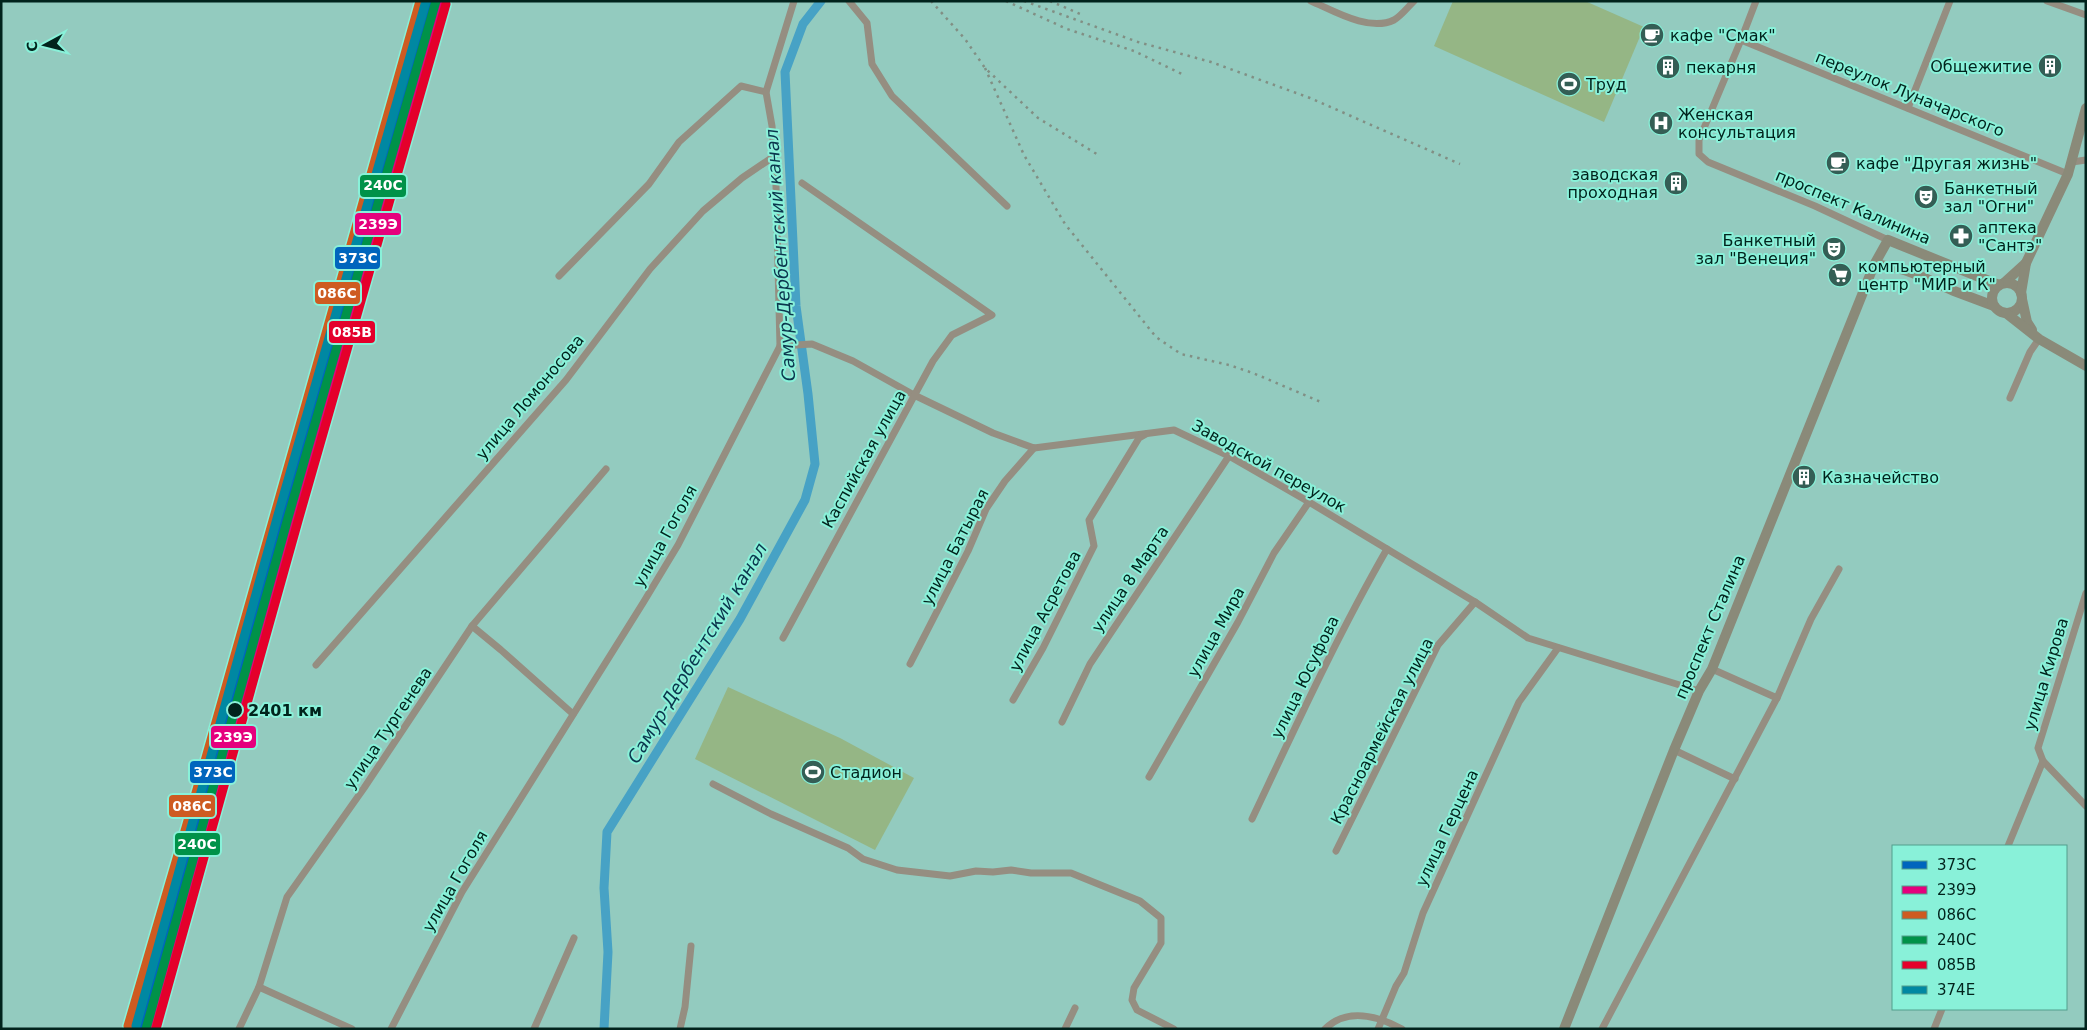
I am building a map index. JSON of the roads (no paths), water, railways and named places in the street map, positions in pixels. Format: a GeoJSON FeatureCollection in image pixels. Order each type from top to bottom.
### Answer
{"type":"FeatureCollection","features":[{"type":"Feature","properties":{"kind":"street"},"geometry":{"type":"LineString","coordinates":[[793,4],[799,1]]}},
{"type":"Feature","properties":{"kind":"street"},"geometry":{"type":"LineString","coordinates":[[849,1],[867,23],[872,64],[892,96],[1007,206]]}},
{"type":"Feature","properties":{"kind":"street"},"geometry":{"type":"LineString","coordinates":[[1311,1],[1353,18],[1374,24],[1394,20],[1414,1]]}},
{"type":"Feature","properties":{"kind":"street"},"geometry":{"type":"LineString","coordinates":[[1741,40],[1756,1]]}},
{"type":"Feature","properties":{"kind":"street"},"geometry":{"type":"LineString","coordinates":[[1908,108],[1950,1]]}},
{"type":"Feature","properties":{"kind":"street"},"geometry":{"type":"LineString","coordinates":[[2047,1],[2086,15]]}},
{"type":"Feature","properties":{"kind":"street","name":"улица Гоголя"},"geometry":{"type":"LineString","coordinates":[[391,1029],[462,892],[678,545],[780,346],[776,186],[772,126],[766,92],[793,4]]}},
{"type":"Feature","properties":{"kind":"street","name":"переулок Луначарского"},"geometry":{"type":"LineString","coordinates":[[1741,40],[2068,174]]}},
{"type":"Feature","properties":{"kind":"street","name":"проспект Калинина"},"geometry":{"type":"LineString","coordinates":[[1741,40],[1699,140],[1699,154],[1708,162],[1816,206],[1888,240],[2001,284]]}},
{"type":"Feature","properties":{"kind":"street"},"geometry":{"type":"LineString","coordinates":[[559,276],[649,184],[679,142],[711,111],[741,86],[766,92]]}},
{"type":"Feature","properties":{"kind":"street"},"geometry":{"type":"LineString","coordinates":[[2006,313],[2019,306],[2026,263],[2068,174],[2086,108]]}},
{"type":"Feature","properties":{"kind":"street","name":"улица Ломоносова"},"geometry":{"type":"LineString","coordinates":[[316,665],[566,380],[650,269],[703,210],[742,178],[773,157]]}},
{"type":"Feature","properties":{"kind":"street"},"geometry":{"type":"LineString","coordinates":[[2072,162],[2086,160]]}},
{"type":"Feature","properties":{"kind":"street","name":"Каспийская улица"},"geometry":{"type":"LineString","coordinates":[[783,638],[933,361],[952,335],[992,315],[802,184]]}},
{"type":"Feature","properties":{"kind":"street","name":"проспект Сталина"},"geometry":{"type":"LineString","coordinates":[[1564,1029],[1674,750],[1699,691],[1712,669],[1874,265],[1888,240]]}},
{"type":"Feature","properties":{"kind":"street"},"geometry":{"type":"LineString","coordinates":[[1994,306],[1993,292],[2026,263]]}},
{"type":"Feature","properties":{"kind":"street"},"geometry":{"type":"LineString","coordinates":[[1874,265],[1890,265],[1908,270],[1954,291],[1994,306],[2036,336],[2086,366]]}},
{"type":"Feature","properties":{"kind":"street"},"geometry":{"type":"LineString","coordinates":[[2001,284],[2014,285],[2021,294],[2027,322],[2036,336]]}},
{"type":"Feature","properties":{"kind":"street"},"geometry":{"type":"LineString","coordinates":[[2010,398],[2036,336]]}},
{"type":"Feature","properties":{"kind":"street","name":"Заводской переулок"},"geometry":{"type":"LineString","coordinates":[[780,346],[806,343],[853,361],[914,395],[993,433],[1034,448],[1174,430],[1229,456],[1309,502],[1475,602],[1528,638],[1699,691]]}},
{"type":"Feature","properties":{"kind":"street","name":"улица Асретова"},"geometry":{"type":"LineString","coordinates":[[1013,700],[1043,648],[1094,546],[1089,520],[1138,438],[1148,433]]}},
{"type":"Feature","properties":{"kind":"street","name":"улица Батырая"},"geometry":{"type":"LineString","coordinates":[[910,664],[968,551],[986,509],[1005,481],[1034,448]]}},
{"type":"Feature","properties":{"kind":"street","name":"улица 8 Марта"},"geometry":{"type":"LineString","coordinates":[[1062,722],[1090,664],[1229,456]]}},
{"type":"Feature","properties":{"kind":"street","name":"улица Тургенева"},"geometry":{"type":"LineString","coordinates":[[239,1029],[259,987],[287,898],[364,788],[472,626],[606,469]]}},
{"type":"Feature","properties":{"kind":"street","name":"улица Мира"},"geometry":{"type":"LineString","coordinates":[[1149,777],[1238,622],[1274,553],[1309,502]]}},
{"type":"Feature","properties":{"kind":"street","name":"улица Юсуфова"},"geometry":{"type":"LineString","coordinates":[[1252,819],[1361,594],[1387,549]]}},
{"type":"Feature","properties":{"kind":"street"},"geometry":{"type":"LineString","coordinates":[[1602,1029],[1777,698],[1811,619],[1840,569]]}},
{"type":"Feature","properties":{"kind":"street","name":"улица Кирова"},"geometry":{"type":"LineString","coordinates":[[2008,845],[2043,761],[2038,748],[2086,593]]}},
{"type":"Feature","properties":{"kind":"street","name":"Красноармейская улица"},"geometry":{"type":"LineString","coordinates":[[1336,852],[1438,645],[1475,602]]}},
{"type":"Feature","properties":{"kind":"street"},"geometry":{"type":"LineString","coordinates":[[472,626],[573,714]]}},
{"type":"Feature","properties":{"kind":"street","name":"улица Герцена"},"geometry":{"type":"LineString","coordinates":[[1378,1029],[1396,986],[1404,973],[1423,913],[1520,702],[1558,648]]}},
{"type":"Feature","properties":{"kind":"street"},"geometry":{"type":"LineString","coordinates":[[1712,669],[1777,698]]}},
{"type":"Feature","properties":{"kind":"street"},"geometry":{"type":"LineString","coordinates":[[1674,750],[1735,779]]}},
{"type":"Feature","properties":{"kind":"street"},"geometry":{"type":"LineString","coordinates":[[2043,761],[2086,806]]}},
{"type":"Feature","properties":{"kind":"street"},"geometry":{"type":"LineString","coordinates":[[713,784],[771,814],[848,848],[863,859],[897,870],[950,876],[976,871],[1011,870],[1031,873],[1071,873],[1140,901],[1162,918],[1161,943],[1134,988],[1132,1000],[1137,1010],[1174,1029]]}},
{"type":"Feature","properties":{"kind":"street"},"geometry":{"type":"LineString","coordinates":[[534,1029],[574,938]]}},
{"type":"Feature","properties":{"kind":"street"},"geometry":{"type":"LineString","coordinates":[[680,1029],[685,1007],[691,946]]}},
{"type":"Feature","properties":{"kind":"street"},"geometry":{"type":"LineString","coordinates":[[259,987],[352,1029]]}},
{"type":"Feature","properties":{"kind":"street"},"geometry":{"type":"LineString","coordinates":[[1065,1029],[1074,1008]]}},
{"type":"Feature","properties":{"kind":"street"},"geometry":{"type":"LineString","coordinates":[[1934,1029],[1942,1010]]}},
{"type":"Feature","properties":{"kind":"street"},"geometry":{"type":"LineString","coordinates":[[1325,1029],[1334,1020],[1356,1015],[1383,1018],[1402,1029]]}},
{"type":"Feature","properties":{"kind":"waterway","name":"Самур-Дербентский канал"},"geometry":{"type":"LineString","coordinates":[[604,1029],[608,952],[604,888],[607,832],[740,619],[805,500],[815,464],[796,306],[785,72],[803,24],[821,1]]}},
{"type":"Feature","properties":{"kind":"railway"},"geometry":{"type":"LineString","coordinates":[[931,1],[965,39],[985,68],[1038,118],[1100,156]]}},
{"type":"Feature","properties":{"kind":"railway"},"geometry":{"type":"LineString","coordinates":[[1006,1],[1067,29],[1134,51],[1182,74]]}},
{"type":"Feature","properties":{"kind":"railway"},"geometry":{"type":"LineString","coordinates":[[1024,1],[1138,42],[1211,62],[1310,98],[1460,164]]}},
{"type":"Feature","properties":{"kind":"railway"},"geometry":{"type":"LineString","coordinates":[[1050,1],[1080,14]]}},
{"type":"Feature","properties":{"kind":"railway"},"geometry":{"type":"LineString","coordinates":[[985,68],[1024,155],[1065,224],[1156,337],[1181,354],[1229,365],[1253,373],[1321,402]]}},
{"type":"Feature","properties":{"kind":"place","name":"кафе \"Смак\""},"geometry":{"type":"Point","coordinates":[1652,35]}},
{"type":"Feature","properties":{"kind":"place","name":"Общежитие"},"geometry":{"type":"Point","coordinates":[2050,66]}},
{"type":"Feature","properties":{"kind":"place","name":"пекарня"},"geometry":{"type":"Point","coordinates":[1668,67]}},
{"type":"Feature","properties":{"kind":"place","name":"Труд"},"geometry":{"type":"Point","coordinates":[1569,84]}},
{"type":"Feature","properties":{"kind":"place","name":"Женская консультация"},"geometry":{"type":"Point","coordinates":[1661,123]}},
{"type":"Feature","properties":{"kind":"place","name":"кафе \"Другая жизнь\""},"geometry":{"type":"Point","coordinates":[1838,163]}},
{"type":"Feature","properties":{"kind":"place","name":"заводская проходная"},"geometry":{"type":"Point","coordinates":[1676,183]}},
{"type":"Feature","properties":{"kind":"place","name":"Банкетный зал \"Огни\""},"geometry":{"type":"Point","coordinates":[1926,197]}},
{"type":"Feature","properties":{"kind":"place","name":"аптека \"Сантэ\""},"geometry":{"type":"Point","coordinates":[1961,236]}},
{"type":"Feature","properties":{"kind":"place","name":"Банкетный зал \"Венеция\""},"geometry":{"type":"Point","coordinates":[1834,249]}},
{"type":"Feature","properties":{"kind":"place","name":"компьютерный центр \"МИР и К\""},"geometry":{"type":"Point","coordinates":[1840,275]}},
{"type":"Feature","properties":{"kind":"place","name":"Казначейство"},"geometry":{"type":"Point","coordinates":[1804,477]}},
{"type":"Feature","properties":{"kind":"place","name":"2401 км"},"geometry":{"type":"Point","coordinates":[235,710]}},
{"type":"Feature","properties":{"kind":"place","name":"Стадион"},"geometry":{"type":"Point","coordinates":[813,772]}}]}
